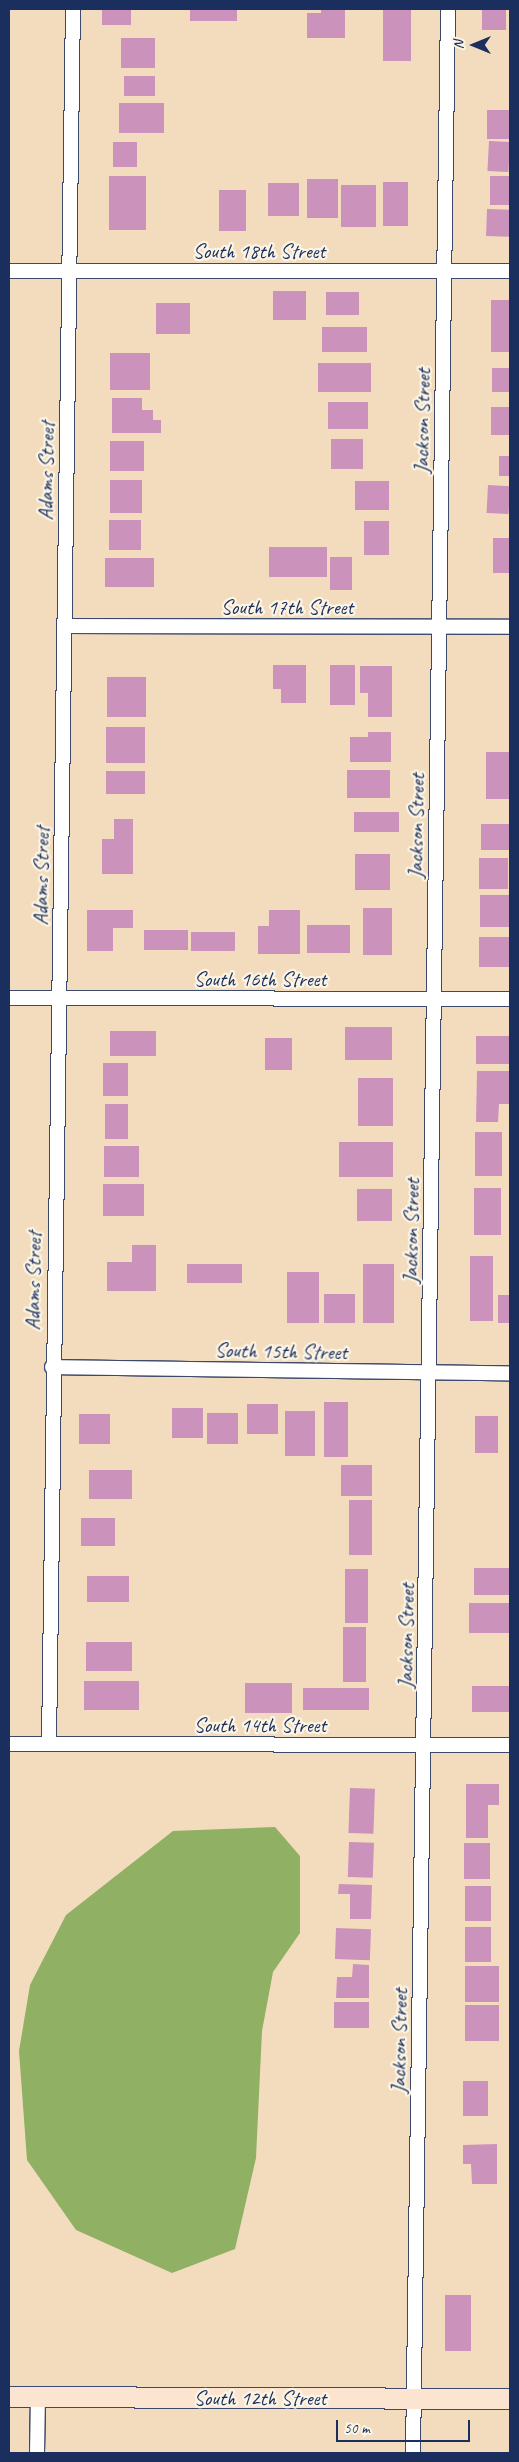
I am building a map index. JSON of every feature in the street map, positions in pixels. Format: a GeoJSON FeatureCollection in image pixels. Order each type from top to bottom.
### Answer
{"type":"FeatureCollection","features":[{"type":"Feature","properties":{"kind":"street","name":"Adams Street"},"geometry":{"type":"LineString","coordinates":[[49,1744],[52,1367],[73,9]]}},
{"type":"Feature","properties":{"kind":"street","name":"Jackson Street"},"geometry":{"type":"LineString","coordinates":[[413,2453],[448,9]]}},
{"type":"Feature","properties":{"kind":"street","name":"South 18th Street"},"geometry":{"type":"LineString","coordinates":[[9,271],[510,270]]}},
{"type":"Feature","properties":{"kind":"street","name":"South 17th Street"},"geometry":{"type":"LineString","coordinates":[[64,626],[510,628]]}},
{"type":"Feature","properties":{"kind":"street","name":"South 16th Street"},"geometry":{"type":"LineString","coordinates":[[9,998],[510,999]]}},
{"type":"Feature","properties":{"kind":"street","name":"South 15th Street"},"geometry":{"type":"LineString","coordinates":[[52,1367],[510,1373]]}},
{"type":"Feature","properties":{"kind":"street","name":"South 14th Street"},"geometry":{"type":"LineString","coordinates":[[9,1744],[510,1745]]}},
{"type":"Feature","properties":{"kind":"street","name":"South 12th Street"},"geometry":{"type":"LineString","coordinates":[[9,2397],[510,2399]]}},
{"type":"Feature","properties":{"kind":"street"},"geometry":{"type":"LineString","coordinates":[[37,2453],[38,2397]]}},
{"type":"Feature","properties":{"kind":"green space"},"geometry":{"type":"Polygon","coordinates":[[[275,1827],[300,1856],[300,1933],[273,1972],[262,2031],[256,2158],[235,2249],[172,2273],[76,2230],[27,2160],[19,2051],[30,1985],[66,1915],[173,1831],[275,1827]]]}},
{"type":"Feature","properties":{"kind":"building"},"geometry":{"type":"Polygon","coordinates":[[[102,9],[131,9],[131,25],[102,25],[102,9]]]}},
{"type":"Feature","properties":{"kind":"building"},"geometry":{"type":"Polygon","coordinates":[[[190,9],[237,9],[237,21],[190,21],[190,9]]]}},
{"type":"Feature","properties":{"kind":"building"},"geometry":{"type":"Polygon","coordinates":[[[321,9],[345,9],[345,38],[307,38],[307,13],[321,13],[321,9]]]}},
{"type":"Feature","properties":{"kind":"building"},"geometry":{"type":"Polygon","coordinates":[[[383,9],[411,9],[411,61],[383,61],[383,9]]]}},
{"type":"Feature","properties":{"kind":"building"},"geometry":{"type":"Polygon","coordinates":[[[482,9],[506,9],[506,30],[482,30],[482,9]]]}},
{"type":"Feature","properties":{"kind":"building"},"geometry":{"type":"Polygon","coordinates":[[[121,38],[155,38],[155,68],[121,68],[121,38]]]}},
{"type":"Feature","properties":{"kind":"building"},"geometry":{"type":"Polygon","coordinates":[[[124,76],[155,76],[155,96],[124,96],[124,76]]]}},
{"type":"Feature","properties":{"kind":"building"},"geometry":{"type":"Polygon","coordinates":[[[119,103],[164,103],[164,133],[119,133],[119,103]]]}},
{"type":"Feature","properties":{"kind":"building"},"geometry":{"type":"Polygon","coordinates":[[[487,110],[510,110],[510,139],[487,139],[487,110]]]}},
{"type":"Feature","properties":{"kind":"building"},"geometry":{"type":"Polygon","coordinates":[[[489,141],[510,142],[508,172],[487,171],[489,141]]]}},
{"type":"Feature","properties":{"kind":"building"},"geometry":{"type":"Polygon","coordinates":[[[113,142],[137,142],[137,167],[113,167],[113,142]]]}},
{"type":"Feature","properties":{"kind":"building"},"geometry":{"type":"Polygon","coordinates":[[[109,176],[146,176],[146,230],[109,230],[109,176]]]}},
{"type":"Feature","properties":{"kind":"building"},"geometry":{"type":"Polygon","coordinates":[[[490,176],[510,176],[510,205],[490,205],[490,176]]]}},
{"type":"Feature","properties":{"kind":"building"},"geometry":{"type":"Polygon","coordinates":[[[307,179],[338,179],[338,218],[307,218],[307,179]]]}},
{"type":"Feature","properties":{"kind":"building"},"geometry":{"type":"Polygon","coordinates":[[[383,182],[408,182],[408,226],[383,226],[383,182]]]}},
{"type":"Feature","properties":{"kind":"building"},"geometry":{"type":"Polygon","coordinates":[[[268,183],[299,183],[299,216],[268,216],[268,183]]]}},
{"type":"Feature","properties":{"kind":"building"},"geometry":{"type":"Polygon","coordinates":[[[341,185],[376,185],[376,227],[341,227],[341,185]]]}},
{"type":"Feature","properties":{"kind":"building"},"geometry":{"type":"Polygon","coordinates":[[[219,190],[246,190],[246,231],[219,231],[219,190]]]}},
{"type":"Feature","properties":{"kind":"building"},"geometry":{"type":"Polygon","coordinates":[[[487,209],[510,210],[509,237],[486,236],[487,209]]]}},
{"type":"Feature","properties":{"kind":"building"},"geometry":{"type":"Polygon","coordinates":[[[273,291],[306,291],[306,320],[273,320],[273,291]]]}},
{"type":"Feature","properties":{"kind":"building"},"geometry":{"type":"Polygon","coordinates":[[[326,292],[359,292],[359,315],[326,315],[326,292]]]}},
{"type":"Feature","properties":{"kind":"building"},"geometry":{"type":"Polygon","coordinates":[[[491,300],[510,300],[510,352],[491,352],[491,300]]]}},
{"type":"Feature","properties":{"kind":"building"},"geometry":{"type":"Polygon","coordinates":[[[156,303],[190,303],[190,334],[156,334],[156,303]]]}},
{"type":"Feature","properties":{"kind":"building"},"geometry":{"type":"Polygon","coordinates":[[[322,327],[367,327],[367,352],[322,352],[322,327]]]}},
{"type":"Feature","properties":{"kind":"building"},"geometry":{"type":"Polygon","coordinates":[[[110,353],[150,353],[150,390],[110,390],[110,353]]]}},
{"type":"Feature","properties":{"kind":"building"},"geometry":{"type":"Polygon","coordinates":[[[318,363],[371,363],[371,392],[318,392],[318,363]]]}},
{"type":"Feature","properties":{"kind":"building"},"geometry":{"type":"Polygon","coordinates":[[[492,368],[510,368],[510,392],[492,392],[492,368]]]}},
{"type":"Feature","properties":{"kind":"building"},"geometry":{"type":"Polygon","coordinates":[[[112,398],[142,398],[142,410],[153,410],[153,420],[161,420],[161,433],[112,433],[112,398]]]}},
{"type":"Feature","properties":{"kind":"building"},"geometry":{"type":"Polygon","coordinates":[[[328,402],[368,402],[368,429],[328,429],[328,402]]]}},
{"type":"Feature","properties":{"kind":"building"},"geometry":{"type":"Polygon","coordinates":[[[491,407],[510,407],[510,435],[491,435],[491,407]]]}},
{"type":"Feature","properties":{"kind":"building"},"geometry":{"type":"Polygon","coordinates":[[[331,439],[363,439],[363,469],[331,469],[331,439]]]}},
{"type":"Feature","properties":{"kind":"building"},"geometry":{"type":"Polygon","coordinates":[[[110,441],[144,441],[144,471],[110,471],[110,441]]]}},
{"type":"Feature","properties":{"kind":"building"},"geometry":{"type":"Polygon","coordinates":[[[499,456],[510,456],[510,476],[499,476],[499,456]]]}},
{"type":"Feature","properties":{"kind":"building"},"geometry":{"type":"Polygon","coordinates":[[[110,480],[142,480],[142,513],[110,513],[110,480]]]}},
{"type":"Feature","properties":{"kind":"building"},"geometry":{"type":"Polygon","coordinates":[[[355,481],[389,481],[389,510],[355,510],[355,481]]]}},
{"type":"Feature","properties":{"kind":"building"},"geometry":{"type":"Polygon","coordinates":[[[488,485],[510,486],[509,514],[487,513],[488,485]]]}},
{"type":"Feature","properties":{"kind":"building"},"geometry":{"type":"Polygon","coordinates":[[[109,520],[141,520],[141,550],[109,550],[109,520]]]}},
{"type":"Feature","properties":{"kind":"building"},"geometry":{"type":"Polygon","coordinates":[[[364,521],[389,521],[389,555],[364,555],[364,521]]]}},
{"type":"Feature","properties":{"kind":"building"},"geometry":{"type":"Polygon","coordinates":[[[493,538],[510,538],[510,573],[493,573],[493,538]]]}},
{"type":"Feature","properties":{"kind":"building"},"geometry":{"type":"Polygon","coordinates":[[[269,547],[327,547],[327,577],[269,577],[269,547]]]}},
{"type":"Feature","properties":{"kind":"building"},"geometry":{"type":"Polygon","coordinates":[[[330,557],[352,557],[352,590],[330,590],[330,557]]]}},
{"type":"Feature","properties":{"kind":"building"},"geometry":{"type":"Polygon","coordinates":[[[105,558],[154,558],[154,587],[105,587],[105,558]]]}},
{"type":"Feature","properties":{"kind":"building"},"geometry":{"type":"Polygon","coordinates":[[[273,665],[306,665],[306,703],[281,703],[281,689],[273,689],[273,665]]]}},
{"type":"Feature","properties":{"kind":"building"},"geometry":{"type":"Polygon","coordinates":[[[330,665],[355,665],[355,705],[330,705],[330,665]]]}},
{"type":"Feature","properties":{"kind":"building"},"geometry":{"type":"Polygon","coordinates":[[[360,666],[392,666],[392,717],[368,717],[368,693],[360,693],[360,666]]]}},
{"type":"Feature","properties":{"kind":"building"},"geometry":{"type":"Polygon","coordinates":[[[107,677],[146,677],[146,717],[107,717],[107,677]]]}},
{"type":"Feature","properties":{"kind":"building"},"geometry":{"type":"Polygon","coordinates":[[[106,727],[145,727],[145,763],[106,763],[106,727]]]}},
{"type":"Feature","properties":{"kind":"building"},"geometry":{"type":"Polygon","coordinates":[[[368,732],[391,732],[391,762],[350,762],[350,737],[368,737],[368,732]]]}},
{"type":"Feature","properties":{"kind":"building"},"geometry":{"type":"Polygon","coordinates":[[[486,752],[509,752],[509,799],[486,799],[486,752]]]}},
{"type":"Feature","properties":{"kind":"building"},"geometry":{"type":"Polygon","coordinates":[[[347,770],[390,770],[390,798],[347,798],[347,770]]]}},
{"type":"Feature","properties":{"kind":"building"},"geometry":{"type":"Polygon","coordinates":[[[106,771],[145,771],[145,794],[106,794],[106,771]]]}},
{"type":"Feature","properties":{"kind":"building"},"geometry":{"type":"Polygon","coordinates":[[[354,812],[399,812],[399,832],[354,832],[354,812]]]}},
{"type":"Feature","properties":{"kind":"building"},"geometry":{"type":"Polygon","coordinates":[[[114,819],[133,819],[133,874],[102,874],[102,839],[114,839],[114,819]]]}},
{"type":"Feature","properties":{"kind":"building"},"geometry":{"type":"Polygon","coordinates":[[[481,824],[510,824],[510,850],[481,850],[481,824]]]}},
{"type":"Feature","properties":{"kind":"building"},"geometry":{"type":"Polygon","coordinates":[[[355,854],[390,854],[390,890],[355,890],[355,854]]]}},
{"type":"Feature","properties":{"kind":"building"},"geometry":{"type":"Polygon","coordinates":[[[479,858],[508,858],[508,889],[479,889],[479,858]]]}},
{"type":"Feature","properties":{"kind":"building"},"geometry":{"type":"Polygon","coordinates":[[[480,895],[510,895],[510,927],[480,927],[480,895]]]}},
{"type":"Feature","properties":{"kind":"building"},"geometry":{"type":"Polygon","coordinates":[[[363,908],[392,908],[392,955],[363,955],[363,908]]]}},
{"type":"Feature","properties":{"kind":"building"},"geometry":{"type":"Polygon","coordinates":[[[87,910],[133,910],[133,928],[113,928],[113,951],[87,951],[87,910]]]}},
{"type":"Feature","properties":{"kind":"building"},"geometry":{"type":"Polygon","coordinates":[[[269,910],[300,910],[300,954],[258,954],[258,926],[269,926],[269,910]]]}},
{"type":"Feature","properties":{"kind":"building"},"geometry":{"type":"Polygon","coordinates":[[[307,925],[350,925],[350,953],[307,953],[307,925]]]}},
{"type":"Feature","properties":{"kind":"building"},"geometry":{"type":"Polygon","coordinates":[[[144,930],[188,930],[188,950],[144,950],[144,930]]]}},
{"type":"Feature","properties":{"kind":"building"},"geometry":{"type":"Polygon","coordinates":[[[191,932],[235,932],[235,951],[191,951],[191,932]]]}},
{"type":"Feature","properties":{"kind":"building"},"geometry":{"type":"Polygon","coordinates":[[[479,937],[510,937],[510,967],[479,967],[479,937]]]}},
{"type":"Feature","properties":{"kind":"building"},"geometry":{"type":"Polygon","coordinates":[[[345,1027],[392,1027],[392,1060],[345,1060],[345,1027]]]}},
{"type":"Feature","properties":{"kind":"building"},"geometry":{"type":"Polygon","coordinates":[[[110,1031],[156,1031],[156,1056],[110,1056],[110,1031]]]}},
{"type":"Feature","properties":{"kind":"building"},"geometry":{"type":"Polygon","coordinates":[[[476,1036],[510,1036],[510,1064],[476,1064],[476,1036]]]}},
{"type":"Feature","properties":{"kind":"building"},"geometry":{"type":"Polygon","coordinates":[[[265,1038],[292,1038],[292,1070],[265,1070],[265,1038]]]}},
{"type":"Feature","properties":{"kind":"building"},"geometry":{"type":"Polygon","coordinates":[[[103,1063],[128,1063],[128,1096],[103,1096],[103,1063]]]}},
{"type":"Feature","properties":{"kind":"building"},"geometry":{"type":"Polygon","coordinates":[[[477,1071],[510,1071],[510,1104],[499,1104],[498,1122],[476,1122],[477,1071]]]}},
{"type":"Feature","properties":{"kind":"building"},"geometry":{"type":"Polygon","coordinates":[[[358,1078],[393,1078],[393,1126],[358,1126],[358,1078]]]}},
{"type":"Feature","properties":{"kind":"building"},"geometry":{"type":"Polygon","coordinates":[[[105,1104],[128,1104],[128,1139],[105,1139],[105,1104]]]}},
{"type":"Feature","properties":{"kind":"building"},"geometry":{"type":"Polygon","coordinates":[[[475,1132],[502,1132],[502,1176],[475,1176],[475,1132]]]}},
{"type":"Feature","properties":{"kind":"building"},"geometry":{"type":"Polygon","coordinates":[[[339,1142],[393,1142],[393,1177],[339,1177],[339,1142]]]}},
{"type":"Feature","properties":{"kind":"building"},"geometry":{"type":"Polygon","coordinates":[[[104,1146],[139,1146],[139,1177],[104,1177],[104,1146]]]}},
{"type":"Feature","properties":{"kind":"building"},"geometry":{"type":"Polygon","coordinates":[[[103,1184],[144,1184],[144,1216],[103,1216],[103,1184]]]}},
{"type":"Feature","properties":{"kind":"building"},"geometry":{"type":"Polygon","coordinates":[[[474,1188],[501,1188],[501,1235],[474,1235],[474,1188]]]}},
{"type":"Feature","properties":{"kind":"building"},"geometry":{"type":"Polygon","coordinates":[[[357,1189],[392,1189],[392,1221],[357,1221],[357,1189]]]}},
{"type":"Feature","properties":{"kind":"building"},"geometry":{"type":"Polygon","coordinates":[[[132,1245],[156,1245],[156,1291],[107,1291],[107,1262],[132,1262],[132,1245]]]}},
{"type":"Feature","properties":{"kind":"building"},"geometry":{"type":"Polygon","coordinates":[[[470,1256],[493,1256],[493,1321],[470,1321],[470,1256]]]}},
{"type":"Feature","properties":{"kind":"building"},"geometry":{"type":"Polygon","coordinates":[[[187,1264],[242,1264],[242,1283],[187,1283],[187,1264]]]}},
{"type":"Feature","properties":{"kind":"building"},"geometry":{"type":"Polygon","coordinates":[[[363,1264],[394,1264],[394,1323],[363,1323],[363,1264]]]}},
{"type":"Feature","properties":{"kind":"building"},"geometry":{"type":"Polygon","coordinates":[[[287,1272],[319,1272],[319,1323],[287,1323],[287,1272]]]}},
{"type":"Feature","properties":{"kind":"building"},"geometry":{"type":"Polygon","coordinates":[[[324,1294],[355,1294],[355,1323],[324,1323],[324,1294]]]}},
{"type":"Feature","properties":{"kind":"building"},"geometry":{"type":"Polygon","coordinates":[[[498,1295],[510,1295],[510,1323],[498,1323],[498,1295]]]}},
{"type":"Feature","properties":{"kind":"building"},"geometry":{"type":"Polygon","coordinates":[[[324,1402],[348,1402],[348,1457],[324,1457],[324,1402]]]}},
{"type":"Feature","properties":{"kind":"building"},"geometry":{"type":"Polygon","coordinates":[[[247,1404],[278,1404],[278,1434],[247,1434],[247,1404]]]}},
{"type":"Feature","properties":{"kind":"building"},"geometry":{"type":"Polygon","coordinates":[[[172,1408],[203,1408],[203,1438],[172,1438],[172,1408]]]}},
{"type":"Feature","properties":{"kind":"building"},"geometry":{"type":"Polygon","coordinates":[[[285,1411],[315,1411],[315,1456],[285,1456],[285,1411]]]}},
{"type":"Feature","properties":{"kind":"building"},"geometry":{"type":"Polygon","coordinates":[[[207,1413],[238,1413],[238,1444],[207,1444],[207,1413]]]}},
{"type":"Feature","properties":{"kind":"building"},"geometry":{"type":"Polygon","coordinates":[[[79,1414],[110,1414],[110,1444],[79,1444],[79,1414]]]}},
{"type":"Feature","properties":{"kind":"building"},"geometry":{"type":"Polygon","coordinates":[[[475,1416],[498,1416],[498,1453],[475,1453],[475,1416]]]}},
{"type":"Feature","properties":{"kind":"building"},"geometry":{"type":"Polygon","coordinates":[[[341,1465],[372,1465],[372,1496],[341,1496],[341,1465]]]}},
{"type":"Feature","properties":{"kind":"building"},"geometry":{"type":"Polygon","coordinates":[[[89,1470],[132,1470],[132,1499],[89,1499],[89,1470]]]}},
{"type":"Feature","properties":{"kind":"building"},"geometry":{"type":"Polygon","coordinates":[[[349,1500],[372,1500],[372,1555],[349,1555],[349,1500]]]}},
{"type":"Feature","properties":{"kind":"building"},"geometry":{"type":"Polygon","coordinates":[[[81,1518],[115,1518],[115,1546],[81,1546],[81,1518]]]}},
{"type":"Feature","properties":{"kind":"building"},"geometry":{"type":"Polygon","coordinates":[[[474,1568],[510,1568],[510,1595],[474,1595],[474,1568]]]}},
{"type":"Feature","properties":{"kind":"building"},"geometry":{"type":"Polygon","coordinates":[[[345,1569],[368,1569],[368,1623],[345,1623],[345,1569]]]}},
{"type":"Feature","properties":{"kind":"building"},"geometry":{"type":"Polygon","coordinates":[[[87,1576],[129,1576],[129,1602],[87,1602],[87,1576]]]}},
{"type":"Feature","properties":{"kind":"building"},"geometry":{"type":"Polygon","coordinates":[[[469,1603],[510,1603],[510,1633],[469,1633],[469,1603]]]}},
{"type":"Feature","properties":{"kind":"building"},"geometry":{"type":"Polygon","coordinates":[[[343,1627],[366,1627],[366,1682],[343,1682],[343,1627]]]}},
{"type":"Feature","properties":{"kind":"building"},"geometry":{"type":"Polygon","coordinates":[[[86,1642],[132,1642],[132,1671],[86,1671],[86,1642]]]}},
{"type":"Feature","properties":{"kind":"building"},"geometry":{"type":"Polygon","coordinates":[[[84,1681],[139,1681],[139,1710],[84,1710],[84,1681]]]}},
{"type":"Feature","properties":{"kind":"building"},"geometry":{"type":"Polygon","coordinates":[[[245,1683],[292,1683],[292,1713],[245,1713],[245,1683]]]}},
{"type":"Feature","properties":{"kind":"building"},"geometry":{"type":"Polygon","coordinates":[[[472,1686],[510,1686],[510,1712],[472,1712],[472,1686]]]}},
{"type":"Feature","properties":{"kind":"building"},"geometry":{"type":"Polygon","coordinates":[[[303,1688],[369,1688],[369,1710],[303,1710],[303,1688]]]}},
{"type":"Feature","properties":{"kind":"building"},"geometry":{"type":"Polygon","coordinates":[[[466,1784],[499,1784],[499,1805],[488,1805],[488,1838],[466,1838],[466,1784]]]}},
{"type":"Feature","properties":{"kind":"building"},"geometry":{"type":"Polygon","coordinates":[[[350,1788],[375,1789],[373,1834],[348,1833],[350,1788]]]}},
{"type":"Feature","properties":{"kind":"building"},"geometry":{"type":"Polygon","coordinates":[[[349,1842],[374,1843],[373,1878],[348,1877],[349,1842]]]}},
{"type":"Feature","properties":{"kind":"building"},"geometry":{"type":"Polygon","coordinates":[[[464,1843],[490,1843],[490,1879],[464,1879],[464,1843]]]}},
{"type":"Feature","properties":{"kind":"building"},"geometry":{"type":"Polygon","coordinates":[[[339,1884],[372,1885],[371,1919],[350,1919],[350,1894],[338,1894],[339,1884]]]}},
{"type":"Feature","properties":{"kind":"building"},"geometry":{"type":"Polygon","coordinates":[[[465,1886],[491,1886],[491,1921],[465,1921],[465,1886]]]}},
{"type":"Feature","properties":{"kind":"building"},"geometry":{"type":"Polygon","coordinates":[[[465,1927],[491,1927],[491,1962],[465,1962],[465,1927]]]}},
{"type":"Feature","properties":{"kind":"building"},"geometry":{"type":"Polygon","coordinates":[[[336,1928],[371,1929],[370,1960],[335,1959],[336,1928]]]}},
{"type":"Feature","properties":{"kind":"building"},"geometry":{"type":"Polygon","coordinates":[[[353,1964],[369,1965],[369,1998],[336,1998],[337,1977],[352,1977],[353,1964]]]}},
{"type":"Feature","properties":{"kind":"building"},"geometry":{"type":"Polygon","coordinates":[[[465,1966],[499,1966],[499,2002],[465,2002],[465,1966]]]}},
{"type":"Feature","properties":{"kind":"building"},"geometry":{"type":"Polygon","coordinates":[[[334,2002],[369,2002],[369,2028],[334,2028],[334,2002]]]}},
{"type":"Feature","properties":{"kind":"building"},"geometry":{"type":"Polygon","coordinates":[[[465,2005],[499,2005],[499,2041],[465,2041],[465,2005]]]}},
{"type":"Feature","properties":{"kind":"building"},"geometry":{"type":"Polygon","coordinates":[[[463,2081],[488,2081],[488,2116],[463,2116],[463,2081]]]}},
{"type":"Feature","properties":{"kind":"building"},"geometry":{"type":"Polygon","coordinates":[[[497,2144],[497,2184],[472,2184],[471,2164],[463,2164],[463,2145],[497,2144]]]}},
{"type":"Feature","properties":{"kind":"building"},"geometry":{"type":"Polygon","coordinates":[[[445,2295],[471,2295],[471,2351],[445,2351],[445,2295]]]}}]}
